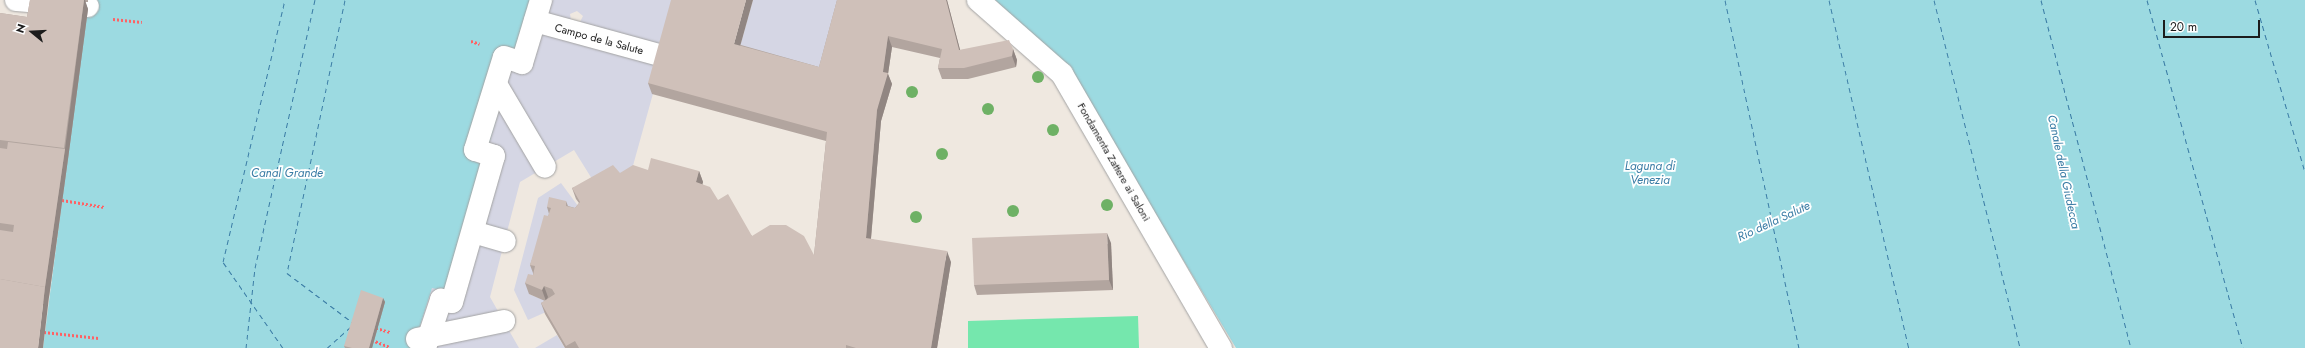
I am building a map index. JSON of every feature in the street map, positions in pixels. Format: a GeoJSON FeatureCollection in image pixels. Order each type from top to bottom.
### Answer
{"type":"FeatureCollection","features":[{"type":"Feature","properties":{"kind":"street"},"geometry":{"type":"LineString","coordinates":[[16,0],[88,6]]}},
{"type":"Feature","properties":{"kind":"street"},"geometry":{"type":"LineString","coordinates":[[423,341],[441,300],[452,302],[473,232],[494,156],[475,150],[504,57],[522,63],[541,0]]}},
{"type":"Feature","properties":{"kind":"street","name":"Fondamenta Zattere ai Saloni"},"geometry":{"type":"LineString","coordinates":[[978,0],[1062,74],[1221,348]]}},
{"type":"Feature","properties":{"kind":"street","name":"Campo de la Salute"},"geometry":{"type":"LineString","coordinates":[[535,22],[663,56]]}},
{"type":"Feature","properties":{"kind":"street"},"geometry":{"type":"LineString","coordinates":[[496,84],[545,167]]}},
{"type":"Feature","properties":{"kind":"street"},"geometry":{"type":"LineString","coordinates":[[473,232],[505,241]]}},
{"type":"Feature","properties":{"kind":"street"},"geometry":{"type":"LineString","coordinates":[[423,341],[504,321]]}},
{"type":"Feature","properties":{"kind":"path"},"geometry":{"type":"LineString","coordinates":[[62,200],[104,207]]}},
{"type":"Feature","properties":{"kind":"path"},"geometry":{"type":"LineString","coordinates":[[372,327],[423,341]]}},
{"type":"Feature","properties":{"kind":"path"},"geometry":{"type":"LineString","coordinates":[[44,332],[99,338]]}},
{"type":"Feature","properties":{"kind":"path"},"geometry":{"type":"LineString","coordinates":[[369,338],[394,348]]}},
{"type":"Feature","properties":{"kind":"green space"},"geometry":{"type":"Polygon","coordinates":[[[1138,316],[1139,348],[968,348],[968,321],[1138,316]]]}},
{"type":"Feature","properties":{"kind":"shaded area"},"geometry":{"type":"Polygon","coordinates":[[[531,0],[679,0],[629,180],[597,187],[574,150],[520,182],[490,297],[519,348],[413,348],[432,287],[446,291],[531,0]],[[577,11],[570,14],[571,20],[580,22],[583,16],[577,11]]]}},
{"type":"Feature","properties":{"kind":"shaded area"},"geometry":{"type":"Polygon","coordinates":[[[753,0],[844,0],[823,78],[738,54],[753,0]]]}},
{"type":"Feature","properties":{"kind":"shaded area"},"geometry":{"type":"Polygon","coordinates":[[[561,183],[578,206],[529,294],[546,301],[546,312],[528,320],[514,290],[538,198],[561,183]]]}},
{"type":"Feature","properties":{"kind":"shaded area"},"geometry":{"type":"Polygon","coordinates":[[[557,335],[565,348],[535,348],[557,335]]]}},
{"type":"Feature","properties":{"kind":"water","name":"Canal Grande"},"geometry":{"type":"Polygon","coordinates":[[[88,0],[531,0],[446,291],[432,288],[413,348],[43,348],[88,0]]]}},
{"type":"Feature","properties":{"kind":"water","name":"Laguna di Venezia"},"geometry":{"type":"Polygon","coordinates":[[[995,0],[2305,0],[2305,348],[1236,348],[1068,68],[995,0]]]}},
{"type":"Feature","properties":{"kind":"building"},"geometry":{"type":"Polygon","coordinates":[[[30,0],[84,0],[64,148],[0,140],[0,13],[27,17],[30,0]]]}},
{"type":"Feature","properties":{"kind":"building"},"geometry":{"type":"Polygon","coordinates":[[[671,0],[746,0],[734,44],[819,67],[837,0],[946,0],[959,50],[1009,40],[1013,49],[1012,56],[964,68],[938,68],[942,49],[888,36],[883,72],[888,73],[877,110],[866,238],[947,251],[931,348],[856,348],[846,345],[846,348],[579,348],[575,341],[566,346],[541,303],[555,294],[552,289],[544,286],[542,290],[525,283],[528,274],[533,275],[535,266],[530,265],[544,215],[548,216],[551,208],[547,207],[549,197],[566,201],[566,206],[575,208],[580,202],[572,188],[613,165],[620,173],[633,165],[648,170],[651,158],[699,171],[696,182],[710,187],[718,200],[728,194],[752,236],[770,225],[786,225],[804,236],[814,255],[827,132],[648,83],[671,0]]]}},
{"type":"Feature","properties":{"kind":"building"},"geometry":{"type":"Polygon","coordinates":[[[8,142],[65,149],[45,287],[0,279],[0,230],[13,232],[14,225],[0,223],[0,148],[7,149],[8,142]]]}},
{"type":"Feature","properties":{"kind":"building"},"geometry":{"type":"Polygon","coordinates":[[[1107,233],[1109,280],[974,285],[972,238],[1107,233]]]}},
{"type":"Feature","properties":{"kind":"building"},"geometry":{"type":"Polygon","coordinates":[[[0,279],[45,287],[38,348],[0,348],[0,279]]]}},
{"type":"Feature","properties":{"kind":"building"},"geometry":{"type":"Polygon","coordinates":[[[361,290],[383,298],[369,348],[352,348],[344,346],[361,290]]]}},
{"type":"Feature","properties":{"kind":"ferry route"},"geometry":{"type":"LineString","coordinates":[[283,348],[223,262],[285,0]]}},
{"type":"Feature","properties":{"kind":"ferry route"},"geometry":{"type":"LineString","coordinates":[[246,348],[255,268],[315,0]]}},
{"type":"Feature","properties":{"kind":"ferry route"},"geometry":{"type":"LineString","coordinates":[[345,0],[287,273],[352,322]]}},
{"type":"Feature","properties":{"kind":"ferry route"},"geometry":{"type":"LineString","coordinates":[[1725,0],[1799,348]]}},
{"type":"Feature","properties":{"kind":"ferry route"},"geometry":{"type":"LineString","coordinates":[[1829,0],[1909,348]]}},
{"type":"Feature","properties":{"kind":"ferry route"},"geometry":{"type":"LineString","coordinates":[[1934,0],[2020,348]]}},
{"type":"Feature","properties":{"kind":"ferry route"},"geometry":{"type":"LineString","coordinates":[[2041,0],[2131,348]]}},
{"type":"Feature","properties":{"kind":"ferry route"},"geometry":{"type":"LineString","coordinates":[[2147,0],[2243,348]]}},
{"type":"Feature","properties":{"kind":"ferry route"},"geometry":{"type":"LineString","coordinates":[[2255,0],[2305,172]]}},
{"type":"Feature","properties":{"kind":"ferry route"},"geometry":{"type":"LineString","coordinates":[[327,348],[350,327]]}},
{"type":"Feature","properties":{"kind":"water label","name":"Canale della Giudecca"},"geometry":{"type":"Point","coordinates":[2063,172]}},
{"type":"Feature","properties":{"kind":"water label","name":"Rio della Salute"},"geometry":{"type":"Point","coordinates":[1774,222]}}]}
